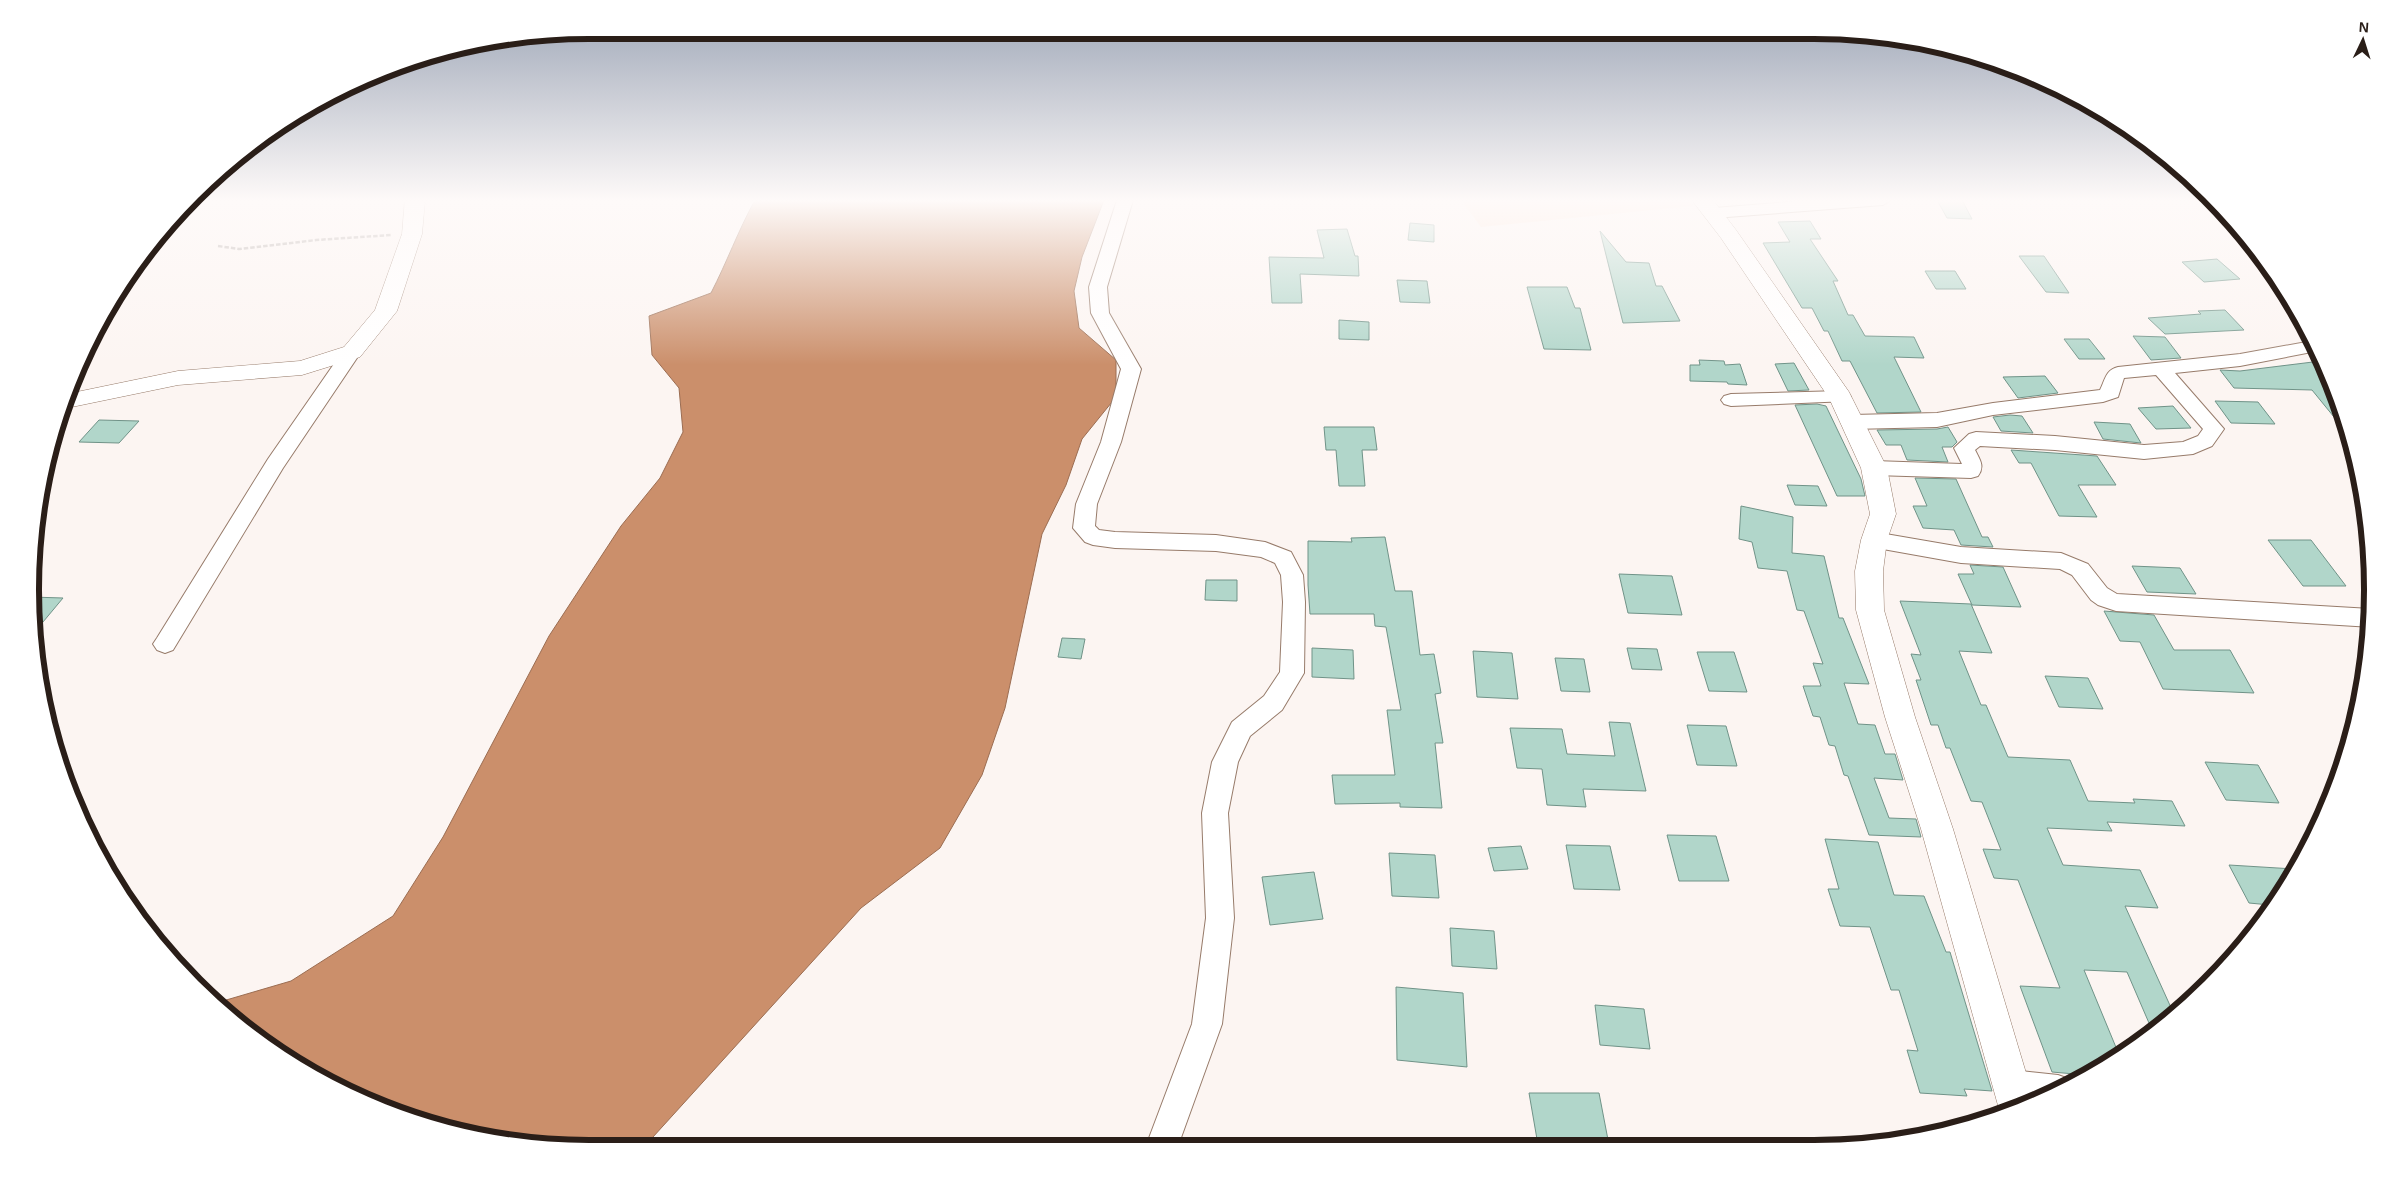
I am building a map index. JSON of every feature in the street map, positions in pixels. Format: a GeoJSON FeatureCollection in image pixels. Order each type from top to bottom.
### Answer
{"type":"FeatureCollection","features":[{"type":"Feature","properties":{"kind":"main road"},"geometry":{"type":"LineString","coordinates":[[73,400],[178,378],[302,368],[352,352],[386,311],[405,255]]}},
{"type":"Feature","properties":{"kind":"main road"},"geometry":{"type":"LineString","coordinates":[[1742,255],[1841,397],[1874,468],[1883,514],[1874,540],[1868,571],[1870,610],[1900,717],[1937,829],[2015,1097]]}},
{"type":"Feature","properties":{"kind":"street"},"geometry":{"type":"LineString","coordinates":[[1108,255],[1098,287],[1100,313],[1131,369],[1124,400],[1102,469],[1082,514],[1084,528],[1093,537],[1115,540],[1216,543],[1265,550],[1283,558],[1292,575],[1294,602],[1292,673],[1273,703],[1241,729],[1225,762],[1216,813],[1220,918],[1207,1024],[1164,1140]]}},
{"type":"Feature","properties":{"kind":"street"},"geometry":{"type":"LineString","coordinates":[[1852,422],[1937,420],[1993,409],[2102,396],[2111,393],[2112,381],[2118,373],[2240,360],[2308,347]]}},
{"type":"Feature","properties":{"kind":"street"},"geometry":{"type":"LineString","coordinates":[[165,644],[275,464],[352,352]]}},
{"type":"Feature","properties":{"kind":"street"},"geometry":{"type":"LineString","coordinates":[[1874,468],[1971,471],[1972,464],[1964,448],[1976,439],[2054,442],[2144,452],[2186,449],[2205,441],[2214,429],[2161,369]]}},
{"type":"Feature","properties":{"kind":"street"},"geometry":{"type":"LineString","coordinates":[[1730,400],[1841,397]]}},
{"type":"Feature","properties":{"kind":"street"},"geometry":{"type":"LineString","coordinates":[[1874,540],[1959,555],[2061,562],[2080,568],[2087,574],[2096,592],[2104,600],[2116,602],[2363,616]]}},
{"type":"Feature","properties":{"kind":"street"},"geometry":{"type":"LineString","coordinates":[[2015,1097],[2032,1094]]}},
{"type":"Feature","properties":{"kind":"shaded area"},"geometry":{"type":"Polygon","coordinates":[[[729,255],[1083,255],[1074,291],[1079,328],[1116,360],[1116,397],[1082,439],[1066,485],[1042,534],[1005,708],[982,775],[940,848],[861,908],[650,1140],[553,1139],[518,1136],[482,1130],[412,1111],[346,1083],[314,1066],[254,1026],[223,1001],[291,981],[393,916],[443,837],[549,636],[621,526],[660,478],[683,432],[679,388],[652,355],[649,316],[711,293],[729,255]]]}},
{"type":"Feature","properties":{"kind":"building"},"geometry":{"type":"Polygon","coordinates":[[[1323,255],[1358,256],[1359,276],[1300,274],[1302,303],[1272,303],[1269,257],[1324,258],[1323,255]]]}},
{"type":"Feature","properties":{"kind":"building"},"geometry":{"type":"Polygon","coordinates":[[[1606,255],[1620,255],[1626,262],[1649,263],[1656,286],[1662,286],[1680,321],[1623,323],[1606,255]]]}},
{"type":"Feature","properties":{"kind":"building"},"geometry":{"type":"Polygon","coordinates":[[[1770,255],[1821,255],[1838,281],[1833,281],[1848,315],[1853,315],[1865,336],[1914,337],[1924,358],[1894,357],[1921,412],[1877,413],[1850,361],[1842,361],[1828,331],[1824,331],[1812,308],[1802,308],[1770,255]]]}},
{"type":"Feature","properties":{"kind":"building"},"geometry":{"type":"Polygon","coordinates":[[[2019,256],[2044,256],[2069,293],[2046,292],[2019,256]]]}},
{"type":"Feature","properties":{"kind":"building"},"geometry":{"type":"Polygon","coordinates":[[[2217,259],[2240,279],[2204,282],[2182,262],[2217,259]]]}},
{"type":"Feature","properties":{"kind":"building"},"geometry":{"type":"Polygon","coordinates":[[[1925,271],[1955,271],[1966,289],[1936,289],[1925,271]]]}},
{"type":"Feature","properties":{"kind":"building"},"geometry":{"type":"Polygon","coordinates":[[[1397,280],[1427,281],[1430,303],[1400,302],[1397,280]]]}},
{"type":"Feature","properties":{"kind":"building"},"geometry":{"type":"Polygon","coordinates":[[[1527,287],[1567,287],[1575,308],[1580,308],[1591,350],[1544,349],[1527,287]]]}},
{"type":"Feature","properties":{"kind":"building"},"geometry":{"type":"Polygon","coordinates":[[[2225,310],[2244,330],[2165,334],[2148,318],[2201,314],[2198,311],[2225,310]]]}},
{"type":"Feature","properties":{"kind":"building"},"geometry":{"type":"Polygon","coordinates":[[[1339,320],[1369,322],[1369,340],[1339,339],[1339,320]]]}},
{"type":"Feature","properties":{"kind":"building"},"geometry":{"type":"Polygon","coordinates":[[[2133,336],[2165,337],[2181,358],[2151,360],[2133,336]]]}},
{"type":"Feature","properties":{"kind":"building"},"geometry":{"type":"Polygon","coordinates":[[[2064,339],[2089,339],[2105,359],[2079,359],[2064,339]]]}},
{"type":"Feature","properties":{"kind":"building"},"geometry":{"type":"Polygon","coordinates":[[[1699,360],[1724,361],[1725,365],[1740,364],[1747,385],[1728,384],[1727,382],[1690,381],[1690,365],[1700,365],[1699,360]]]}},
{"type":"Feature","properties":{"kind":"building"},"geometry":{"type":"Polygon","coordinates":[[[2314,362],[2338,422],[2312,390],[2234,388],[2220,370],[2240,371],[2314,362]]]}},
{"type":"Feature","properties":{"kind":"building"},"geometry":{"type":"Polygon","coordinates":[[[1794,363],[1809,390],[1788,391],[1775,364],[1794,363]]]}},
{"type":"Feature","properties":{"kind":"building"},"geometry":{"type":"Polygon","coordinates":[[[2045,376],[2058,393],[2018,398],[2003,377],[2045,376]]]}},
{"type":"Feature","properties":{"kind":"building"},"geometry":{"type":"Polygon","coordinates":[[[2215,401],[2258,402],[2275,424],[2231,423],[2215,401]]]}},
{"type":"Feature","properties":{"kind":"building"},"geometry":{"type":"Polygon","coordinates":[[[1817,404],[1826,406],[1861,479],[1865,496],[1837,496],[1795,405],[1817,404]]]}},
{"type":"Feature","properties":{"kind":"building"},"geometry":{"type":"Polygon","coordinates":[[[2173,406],[2191,428],[2156,429],[2138,408],[2173,406]]]}},
{"type":"Feature","properties":{"kind":"building"},"geometry":{"type":"Polygon","coordinates":[[[2022,416],[2033,433],[2001,431],[1993,417],[2022,416]]]}},
{"type":"Feature","properties":{"kind":"building"},"geometry":{"type":"Polygon","coordinates":[[[99,420],[139,421],[119,443],[79,442],[99,420]]]}},
{"type":"Feature","properties":{"kind":"building"},"geometry":{"type":"Polygon","coordinates":[[[2094,422],[2130,424],[2141,443],[2103,439],[2094,422]]]}},
{"type":"Feature","properties":{"kind":"building"},"geometry":{"type":"Polygon","coordinates":[[[1324,427],[1374,427],[1377,450],[1362,450],[1365,486],[1339,486],[1336,450],[1326,450],[1324,427]]]}},
{"type":"Feature","properties":{"kind":"building"},"geometry":{"type":"Polygon","coordinates":[[[1948,427],[1957,442],[1952,447],[1942,447],[1948,462],[1907,460],[1901,445],[1886,445],[1877,430],[1937,429],[1948,427]]]}},
{"type":"Feature","properties":{"kind":"building"},"geometry":{"type":"Polygon","coordinates":[[[2011,450],[2097,456],[2116,485],[2078,485],[2097,517],[2059,516],[2031,463],[2019,463],[2011,450]]]}},
{"type":"Feature","properties":{"kind":"building"},"geometry":{"type":"Polygon","coordinates":[[[1915,478],[1956,479],[1982,537],[1988,537],[1993,547],[1961,545],[1954,530],[1923,528],[1913,506],[1927,506],[1915,478]]]}},
{"type":"Feature","properties":{"kind":"building"},"geometry":{"type":"Polygon","coordinates":[[[1787,485],[1818,486],[1827,506],[1795,505],[1787,485]]]}},
{"type":"Feature","properties":{"kind":"building"},"geometry":{"type":"Polygon","coordinates":[[[1741,506],[1793,517],[1792,553],[1824,556],[1839,618],[1843,618],[1869,684],[1844,683],[1858,724],[1875,725],[1885,754],[1895,754],[1903,780],[1874,778],[1889,818],[1916,819],[1921,837],[1869,835],[1848,776],[1844,775],[1835,746],[1829,745],[1820,717],[1813,716],[1803,686],[1821,686],[1813,663],[1823,664],[1804,611],[1797,610],[1787,571],[1758,568],[1752,542],[1739,539],[1741,506]]]}},
{"type":"Feature","properties":{"kind":"building"},"geometry":{"type":"Polygon","coordinates":[[[1385,537],[1395,591],[1412,591],[1420,655],[1434,654],[1441,693],[1435,694],[1443,743],[1435,743],[1442,808],[1400,807],[1400,803],[1335,804],[1332,775],[1395,775],[1387,710],[1401,710],[1386,627],[1375,626],[1374,614],[1310,614],[1308,541],[1352,542],[1351,538],[1385,537]]]}},
{"type":"Feature","properties":{"kind":"building"},"geometry":{"type":"Polygon","coordinates":[[[2268,540],[2311,540],[2346,586],[2303,586],[2268,540]]]}},
{"type":"Feature","properties":{"kind":"building"},"geometry":{"type":"Polygon","coordinates":[[[1970,565],[2003,567],[2021,607],[1972,605],[1958,574],[1974,574],[1970,565]]]}},
{"type":"Feature","properties":{"kind":"building"},"geometry":{"type":"Polygon","coordinates":[[[2132,566],[2180,568],[2196,594],[2147,592],[2132,566]]]}},
{"type":"Feature","properties":{"kind":"building"},"geometry":{"type":"Polygon","coordinates":[[[1619,574],[1672,576],[1682,615],[1628,613],[1619,574]]]}},
{"type":"Feature","properties":{"kind":"building"},"geometry":{"type":"Polygon","coordinates":[[[1206,580],[1237,580],[1237,601],[1205,600],[1206,580]]]}},
{"type":"Feature","properties":{"kind":"building"},"geometry":{"type":"Polygon","coordinates":[[[39,597],[63,598],[40,626],[39,597]]]}},
{"type":"Feature","properties":{"kind":"building"},"geometry":{"type":"Polygon","coordinates":[[[1900,601],[1971,604],[1992,653],[1959,651],[1981,705],[1986,705],[2008,757],[2070,760],[2088,801],[2135,803],[2133,799],[2172,801],[2185,826],[2107,822],[2112,831],[2047,828],[2063,865],[2140,870],[2158,908],[2125,906],[2171,1008],[2150,1025],[2127,972],[2084,970],[2117,1049],[2074,1074],[2052,1072],[2020,986],[2060,988],[2018,880],[1994,878],[1983,849],[2001,850],[1982,802],[1971,801],[1950,748],[1946,748],[1938,725],[1931,725],[1916,680],[1921,680],[1911,654],[1921,655],[1900,601]]]}},
{"type":"Feature","properties":{"kind":"building"},"geometry":{"type":"Polygon","coordinates":[[[2104,611],[2154,615],[2174,650],[2230,650],[2254,693],[2163,689],[2140,642],[2120,641],[2104,611]]]}},
{"type":"Feature","properties":{"kind":"building"},"geometry":{"type":"Polygon","coordinates":[[[1062,638],[1085,639],[1081,659],[1058,657],[1062,638]]]}},
{"type":"Feature","properties":{"kind":"building"},"geometry":{"type":"Polygon","coordinates":[[[1312,648],[1353,650],[1354,679],[1312,677],[1312,648]]]}},
{"type":"Feature","properties":{"kind":"building"},"geometry":{"type":"Polygon","coordinates":[[[1627,648],[1657,649],[1662,670],[1632,669],[1627,648]]]}},
{"type":"Feature","properties":{"kind":"building"},"geometry":{"type":"Polygon","coordinates":[[[1473,651],[1512,653],[1518,699],[1477,697],[1473,651]]]}},
{"type":"Feature","properties":{"kind":"building"},"geometry":{"type":"Polygon","coordinates":[[[1697,652],[1734,652],[1747,692],[1709,691],[1697,652]]]}},
{"type":"Feature","properties":{"kind":"building"},"geometry":{"type":"Polygon","coordinates":[[[1555,658],[1584,659],[1590,692],[1561,691],[1555,658]]]}},
{"type":"Feature","properties":{"kind":"building"},"geometry":{"type":"Polygon","coordinates":[[[2045,676],[2088,678],[2103,709],[2059,707],[2045,676]]]}},
{"type":"Feature","properties":{"kind":"building"},"geometry":{"type":"Polygon","coordinates":[[[1609,722],[1630,723],[1646,791],[1583,789],[1586,807],[1547,805],[1542,769],[1517,768],[1510,728],[1562,729],[1567,754],[1615,756],[1609,722]]]}},
{"type":"Feature","properties":{"kind":"building"},"geometry":{"type":"Polygon","coordinates":[[[1687,725],[1726,726],[1737,766],[1697,765],[1687,725]]]}},
{"type":"Feature","properties":{"kind":"building"},"geometry":{"type":"Polygon","coordinates":[[[2205,762],[2258,765],[2279,803],[2226,800],[2205,762]]]}},
{"type":"Feature","properties":{"kind":"building"},"geometry":{"type":"Polygon","coordinates":[[[1667,835],[1716,836],[1729,881],[1679,881],[1667,835]]]}},
{"type":"Feature","properties":{"kind":"building"},"geometry":{"type":"Polygon","coordinates":[[[1825,839],[1878,842],[1894,895],[1924,896],[1946,952],[1950,952],[1992,1091],[1964,1089],[1967,1096],[1920,1093],[1907,1050],[1918,1051],[1899,990],[1891,990],[1870,927],[1840,926],[1828,889],[1839,889],[1825,839]]]}},
{"type":"Feature","properties":{"kind":"building"},"geometry":{"type":"Polygon","coordinates":[[[1566,845],[1610,846],[1620,890],[1574,889],[1566,845]]]}},
{"type":"Feature","properties":{"kind":"building"},"geometry":{"type":"Polygon","coordinates":[[[1521,846],[1528,869],[1494,871],[1488,848],[1521,846]]]}},
{"type":"Feature","properties":{"kind":"building"},"geometry":{"type":"Polygon","coordinates":[[[1389,853],[1435,855],[1439,898],[1392,896],[1389,853]]]}},
{"type":"Feature","properties":{"kind":"building"},"geometry":{"type":"Polygon","coordinates":[[[2229,865],[2288,869],[2264,904],[2249,903],[2229,865]]]}},
{"type":"Feature","properties":{"kind":"building"},"geometry":{"type":"Polygon","coordinates":[[[1314,872],[1323,919],[1270,925],[1262,877],[1314,872]]]}},
{"type":"Feature","properties":{"kind":"building"},"geometry":{"type":"Polygon","coordinates":[[[1450,928],[1494,931],[1497,969],[1452,966],[1450,928]]]}},
{"type":"Feature","properties":{"kind":"building"},"geometry":{"type":"Polygon","coordinates":[[[1396,987],[1463,993],[1467,1067],[1397,1060],[1396,987]]]}},
{"type":"Feature","properties":{"kind":"building"},"geometry":{"type":"Polygon","coordinates":[[[1595,1005],[1644,1009],[1650,1049],[1600,1045],[1595,1005]]]}},
{"type":"Feature","properties":{"kind":"building"},"geometry":{"type":"Polygon","coordinates":[[[1529,1093],[1599,1093],[1608,1140],[1537,1140],[1529,1093]]]}}]}
